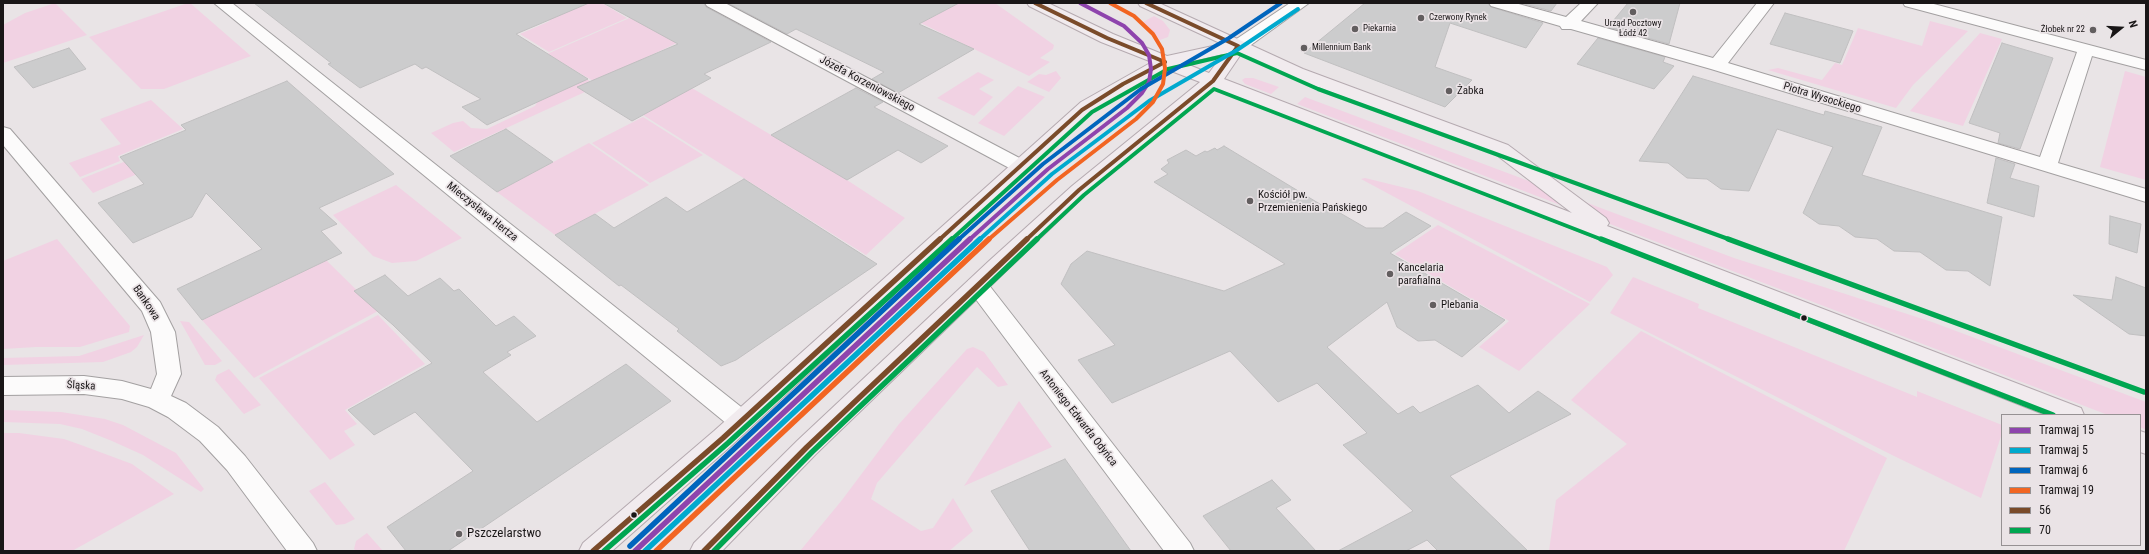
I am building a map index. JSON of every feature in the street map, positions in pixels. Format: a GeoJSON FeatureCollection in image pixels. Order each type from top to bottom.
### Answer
{"type":"FeatureCollection","features":[{"type":"Feature","properties":{"kind":"main road"},"geometry":{"type":"LineString","coordinates":[[1035,3],[1102,36],[1165,62],[2069,414]]}},
{"type":"Feature","properties":{"kind":"main road"},"geometry":{"type":"LineString","coordinates":[[1146,3],[1302,76],[1501,149],[1619,238]]}},
{"type":"Feature","properties":{"kind":"main road"},"geometry":{"type":"LineString","coordinates":[[593,551],[741,421],[1020,166],[1088,106],[1124,84],[1165,62],[1238,46]]}},
{"type":"Feature","properties":{"kind":"main road"},"geometry":{"type":"LineString","coordinates":[[704,551],[807,447],[1079,190],[1213,81],[1238,46]]}},
{"type":"Feature","properties":{"kind":"street","name":"Mieczysława Hertza"},"geometry":{"type":"LineString","coordinates":[[222,3],[741,421]]}},
{"type":"Feature","properties":{"kind":"street","name":"Józefa Korzeniowskiego"},"geometry":{"type":"LineString","coordinates":[[713,3],[1020,166]]}},
{"type":"Feature","properties":{"kind":"street"},"geometry":{"type":"LineString","coordinates":[[1238,46],[1301,3]]}},
{"type":"Feature","properties":{"kind":"street","name":"Piotra Wysockiego"},"geometry":{"type":"LineString","coordinates":[[1496,3],[1568,25],[1716,65],[2146,196]]}},
{"type":"Feature","properties":{"kind":"street"},"geometry":{"type":"LineString","coordinates":[[1568,25],[1590,3]]}},
{"type":"Feature","properties":{"kind":"street"},"geometry":{"type":"LineString","coordinates":[[1716,65],[1766,3]]}},
{"type":"Feature","properties":{"kind":"street"},"geometry":{"type":"LineString","coordinates":[[1911,3],[2146,65]]}},
{"type":"Feature","properties":{"kind":"street"},"geometry":{"type":"LineString","coordinates":[[2047,167],[2076,75],[2087,49]]}},
{"type":"Feature","properties":{"kind":"street","name":"Bankowa"},"geometry":{"type":"LineString","coordinates":[[3,133],[152,308],[163,332],[169,374],[165,386],[157,400]]}},
{"type":"Feature","properties":{"kind":"street","name":"Antoniego Edwarda Odyńca"},"geometry":{"type":"LineString","coordinates":[[977,285],[1180,551]]}},
{"type":"Feature","properties":{"kind":"street","name":"Śląska"},"geometry":{"type":"LineString","coordinates":[[3,386],[84,385],[122,390],[157,400]]}},
{"type":"Feature","properties":{"kind":"street"},"geometry":{"type":"LineString","coordinates":[[157,400],[177,410],[209,434],[236,463],[303,551]]}},
{"type":"Feature","properties":{"kind":"street"},"geometry":{"type":"LineString","coordinates":[[723,551],[737,518]]}},
{"type":"Feature","properties":{"kind":"shaded area"},"geometry":{"type":"Polygon","coordinates":[[[55,3],[87,35],[3,63],[3,25],[25,13],[55,3]]]}},
{"type":"Feature","properties":{"kind":"shaded area"},"geometry":{"type":"Polygon","coordinates":[[[190,3],[251,56],[164,89],[141,89],[89,37],[190,3]]]}},
{"type":"Feature","properties":{"kind":"shaded area"},"geometry":{"type":"Polygon","coordinates":[[[569,3],[602,3],[627,18],[549,52],[520,34],[550,21],[540,14],[569,3]]]}},
{"type":"Feature","properties":{"kind":"shaded area"},"geometry":{"type":"Polygon","coordinates":[[[664,3],[719,23],[643,59],[847,180],[905,218],[866,255],[643,115],[661,105],[595,82],[547,54],[664,3]]]}},
{"type":"Feature","properties":{"kind":"shaded area"},"geometry":{"type":"Polygon","coordinates":[[[959,3],[995,3],[1054,45],[1053,49],[1040,58],[1050,62],[1029,76],[921,23],[959,3]]]}},
{"type":"Feature","properties":{"kind":"shaded area"},"geometry":{"type":"Polygon","coordinates":[[[1154,16],[1163,21],[1170,30],[1168,37],[1160,40],[1143,22],[1154,16]]]}},
{"type":"Feature","properties":{"kind":"shaded area"},"geometry":{"type":"Polygon","coordinates":[[[1930,21],[1968,31],[1913,85],[1896,108],[1768,70],[1778,68],[1822,80],[1835,63],[1842,65],[1858,28],[1922,46],[1930,21]]]}},
{"type":"Feature","properties":{"kind":"shaded area"},"geometry":{"type":"Polygon","coordinates":[[[1980,33],[2002,39],[1963,126],[1910,111],[1980,33]]]}},
{"type":"Feature","properties":{"kind":"shaded area"},"geometry":{"type":"Polygon","coordinates":[[[559,63],[598,86],[454,152],[431,133],[453,123],[463,121],[471,128],[487,129],[535,106],[559,63]]]}},
{"type":"Feature","properties":{"kind":"shaded area"},"geometry":{"type":"Polygon","coordinates":[[[1056,71],[1061,78],[1049,92],[1027,82],[1039,74],[1046,75],[1056,71]]]}},
{"type":"Feature","properties":{"kind":"shaded area"},"geometry":{"type":"Polygon","coordinates":[[[2125,71],[2146,77],[2146,180],[2100,167],[2125,71]]]}},
{"type":"Feature","properties":{"kind":"shaded area"},"geometry":{"type":"Polygon","coordinates":[[[978,72],[994,80],[979,89],[993,97],[974,116],[937,98],[978,72]]]}},
{"type":"Feature","properties":{"kind":"shaded area"},"geometry":{"type":"Polygon","coordinates":[[[1245,78],[1253,78],[1279,87],[1271,94],[1245,84],[1242,80],[1245,78]]]}},
{"type":"Feature","properties":{"kind":"shaded area"},"geometry":{"type":"Polygon","coordinates":[[[1018,86],[1045,97],[1004,136],[978,123],[1018,86]]]}},
{"type":"Feature","properties":{"kind":"shaded area"},"geometry":{"type":"Polygon","coordinates":[[[1305,97],[1734,258],[1932,322],[2146,402],[2146,430],[2141,428],[2141,414],[2105,414],[1297,104],[1305,97]]]}},
{"type":"Feature","properties":{"kind":"shaded area"},"geometry":{"type":"Polygon","coordinates":[[[151,100],[183,129],[118,156],[120,161],[80,177],[69,163],[121,144],[100,119],[151,100]]]}},
{"type":"Feature","properties":{"kind":"shaded area"},"geometry":{"type":"Polygon","coordinates":[[[643,117],[703,155],[650,183],[592,143],[643,117]]]}},
{"type":"Feature","properties":{"kind":"shaded area"},"geometry":{"type":"Polygon","coordinates":[[[189,136],[172,159],[93,193],[81,179],[189,136]]]}},
{"type":"Feature","properties":{"kind":"shaded area"},"geometry":{"type":"Polygon","coordinates":[[[589,143],[649,185],[555,235],[497,192],[589,143]]]}},
{"type":"Feature","properties":{"kind":"shaded area"},"geometry":{"type":"Polygon","coordinates":[[[1365,178],[1418,191],[1607,267],[1613,275],[1590,302],[1361,179],[1365,178]]]}},
{"type":"Feature","properties":{"kind":"shaded area"},"geometry":{"type":"Polygon","coordinates":[[[396,185],[462,238],[416,261],[392,263],[373,256],[333,215],[396,185]]]}},
{"type":"Feature","properties":{"kind":"shaded area"},"geometry":{"type":"Polygon","coordinates":[[[1438,225],[1590,304],[1519,371],[1479,347],[1509,321],[1395,254],[1438,225]]]}},
{"type":"Feature","properties":{"kind":"shaded area"},"geometry":{"type":"Polygon","coordinates":[[[57,239],[130,326],[129,332],[80,347],[3,349],[3,261],[57,239]]]}},
{"type":"Feature","properties":{"kind":"shaded area"},"geometry":{"type":"Polygon","coordinates":[[[326,260],[378,311],[254,378],[202,320],[326,260]]]}},
{"type":"Feature","properties":{"kind":"shaded area"},"geometry":{"type":"Polygon","coordinates":[[[1633,277],[1699,304],[1698,308],[1917,397],[1917,391],[2001,425],[2001,436],[1981,498],[1894,456],[1610,313],[1633,277]]]}},
{"type":"Feature","properties":{"kind":"shaded area"},"geometry":{"type":"Polygon","coordinates":[[[378,315],[425,364],[345,410],[357,424],[344,431],[355,445],[330,460],[259,378],[378,315]]]}},
{"type":"Feature","properties":{"kind":"shaded area"},"geometry":{"type":"Polygon","coordinates":[[[180,321],[189,322],[222,361],[215,365],[205,365],[180,321]]]}},
{"type":"Feature","properties":{"kind":"shaded area"},"geometry":{"type":"Polygon","coordinates":[[[1641,331],[1887,458],[1844,551],[1549,551],[1556,500],[1627,444],[1571,400],[1641,331]]]}},
{"type":"Feature","properties":{"kind":"shaded area"},"geometry":{"type":"Polygon","coordinates":[[[144,335],[137,347],[131,352],[103,362],[3,365],[3,358],[79,356],[144,335]]]}},
{"type":"Feature","properties":{"kind":"shaded area"},"geometry":{"type":"Polygon","coordinates":[[[973,347],[984,352],[1008,385],[998,387],[977,367],[877,483],[871,499],[921,531],[933,528],[953,498],[973,531],[949,551],[800,551],[842,500],[899,424],[967,349],[973,347]]]}},
{"type":"Feature","properties":{"kind":"shaded area"},"geometry":{"type":"Polygon","coordinates":[[[229,369],[261,405],[244,414],[242,412],[215,380],[217,375],[229,369]]]}},
{"type":"Feature","properties":{"kind":"shaded area"},"geometry":{"type":"Polygon","coordinates":[[[1019,401],[1052,447],[964,486],[1019,401]]]}},
{"type":"Feature","properties":{"kind":"shaded area"},"geometry":{"type":"Polygon","coordinates":[[[3,410],[61,412],[105,419],[123,425],[176,453],[204,489],[201,492],[143,455],[82,429],[60,424],[3,422],[3,410]]]}},
{"type":"Feature","properties":{"kind":"shaded area"},"geometry":{"type":"Polygon","coordinates":[[[3,433],[19,433],[64,439],[81,445],[132,464],[174,494],[72,551],[3,551],[3,433]]]}},
{"type":"Feature","properties":{"kind":"shaded area"},"geometry":{"type":"Polygon","coordinates":[[[325,482],[355,519],[345,524],[336,525],[309,491],[325,482]]]}},
{"type":"Feature","properties":{"kind":"shaded area"},"geometry":{"type":"Polygon","coordinates":[[[367,533],[383,551],[356,551],[354,549],[356,541],[367,533]]]}},
{"type":"Feature","properties":{"kind":"building"},"geometry":{"type":"Polygon","coordinates":[[[254,3],[589,3],[516,34],[588,79],[487,125],[462,107],[481,99],[426,67],[422,69],[415,64],[360,88],[328,64],[331,63],[254,3]]]}},
{"type":"Feature","properties":{"kind":"building"},"geometry":{"type":"Polygon","coordinates":[[[603,3],[704,3],[706,7],[771,42],[704,74],[711,78],[632,121],[577,87],[678,44],[603,3]]]}},
{"type":"Feature","properties":{"kind":"building"},"geometry":{"type":"Polygon","coordinates":[[[728,3],[959,3],[919,24],[974,49],[898,93],[872,79],[884,72],[796,29],[787,34],[728,3]]]}},
{"type":"Feature","properties":{"kind":"building"},"geometry":{"type":"Polygon","coordinates":[[[1365,3],[1488,3],[1491,7],[1543,23],[1526,48],[1450,23],[1435,67],[1472,80],[1445,107],[1304,53],[1365,3]]]}},
{"type":"Feature","properties":{"kind":"building"},"geometry":{"type":"Polygon","coordinates":[[[1521,3],[1557,3],[1551,11],[1521,3]]]}},
{"type":"Feature","properties":{"kind":"building"},"geometry":{"type":"Polygon","coordinates":[[[1628,3],[1680,3],[1669,44],[1608,27],[1628,3]]]}},
{"type":"Feature","properties":{"kind":"building"},"geometry":{"type":"Polygon","coordinates":[[[1785,13],[1853,31],[1840,63],[1770,44],[1785,13]]]}},
{"type":"Feature","properties":{"kind":"building"},"geometry":{"type":"Polygon","coordinates":[[[1598,38],[1665,57],[1663,62],[1674,66],[1654,89],[1577,64],[1598,38]]]}},
{"type":"Feature","properties":{"kind":"building"},"geometry":{"type":"Polygon","coordinates":[[[2002,43],[2053,58],[2020,149],[1998,143],[2000,133],[1969,123],[2002,43]]]}},
{"type":"Feature","properties":{"kind":"building"},"geometry":{"type":"Polygon","coordinates":[[[69,48],[86,69],[33,88],[14,67],[69,48]]]}},
{"type":"Feature","properties":{"kind":"building"},"geometry":{"type":"Polygon","coordinates":[[[1693,76],[1824,115],[1825,111],[1882,127],[1862,175],[2002,217],[1990,286],[1968,271],[1946,270],[1920,252],[1894,251],[1877,239],[1855,237],[1839,226],[1819,224],[1803,213],[1833,147],[1777,129],[1749,191],[1721,189],[1707,179],[1687,178],[1668,163],[1639,161],[1693,76]]]}},
{"type":"Feature","properties":{"kind":"building"},"geometry":{"type":"Polygon","coordinates":[[[287,81],[394,174],[319,208],[337,224],[321,231],[342,253],[202,320],[177,289],[262,249],[206,193],[192,217],[133,243],[98,203],[144,184],[120,157],[186,130],[181,125],[287,81]]]}},
{"type":"Feature","properties":{"kind":"building"},"geometry":{"type":"Polygon","coordinates":[[[856,88],[883,102],[874,107],[948,146],[921,163],[898,150],[847,180],[771,135],[856,88]]]}},
{"type":"Feature","properties":{"kind":"building"},"geometry":{"type":"Polygon","coordinates":[[[506,129],[553,162],[497,192],[450,156],[506,129]]]}},
{"type":"Feature","properties":{"kind":"building"},"geometry":{"type":"Polygon","coordinates":[[[1224,146],[1333,212],[1340,213],[1366,228],[1383,228],[1406,212],[1431,226],[1390,253],[1505,320],[1462,357],[1435,340],[1418,341],[1397,327],[1387,302],[1327,347],[1398,414],[1413,406],[1420,413],[1478,385],[1509,413],[1538,391],[1571,414],[1450,476],[1528,551],[1438,551],[1427,540],[1406,551],[1338,551],[1413,511],[1343,445],[1367,433],[1317,383],[1278,402],[1230,351],[1112,403],[1078,360],[1115,345],[1061,284],[1071,264],[1087,251],[1224,291],[1285,264],[1154,182],[1168,174],[1161,169],[1169,163],[1167,160],[1186,150],[1196,156],[1205,151],[1207,152],[1215,148],[1217,150],[1224,146]]]}},
{"type":"Feature","properties":{"kind":"building"},"geometry":{"type":"Polygon","coordinates":[[[1996,158],[2015,164],[2010,178],[2039,186],[2034,217],[1987,203],[1996,158]]]}},
{"type":"Feature","properties":{"kind":"building"},"geometry":{"type":"Polygon","coordinates":[[[744,179],[877,264],[736,360],[721,366],[677,331],[679,329],[621,285],[619,286],[555,235],[595,214],[614,228],[666,197],[687,212],[744,179]]]}},
{"type":"Feature","properties":{"kind":"building"},"geometry":{"type":"Polygon","coordinates":[[[2110,216],[2141,224],[2137,253],[2109,244],[2110,216]]]}},
{"type":"Feature","properties":{"kind":"building"},"geometry":{"type":"Polygon","coordinates":[[[385,275],[408,296],[440,278],[454,291],[459,289],[496,326],[514,316],[536,336],[507,352],[511,355],[483,372],[537,422],[626,364],[671,401],[448,551],[406,551],[387,527],[473,471],[415,412],[374,435],[348,410],[432,363],[393,325],[354,291],[385,275]]]}},
{"type":"Feature","properties":{"kind":"building"},"geometry":{"type":"Polygon","coordinates":[[[2116,277],[2146,288],[2146,336],[2129,334],[2073,295],[2112,300],[2116,277]]]}},
{"type":"Feature","properties":{"kind":"building"},"geometry":{"type":"Polygon","coordinates":[[[1065,459],[1131,551],[1030,551],[991,491],[1065,459]]]}},
{"type":"Feature","properties":{"kind":"building"},"geometry":{"type":"Polygon","coordinates":[[[1272,480],[1291,500],[1276,508],[1316,551],[1231,551],[1203,516],[1272,480]]]}},
{"type":"Feature","properties":{"kind":"tram line","name":"15"},"geometry":{"type":"LineString","coordinates":[[635,551],[1000,211],[1048,169],[1127,108],[1142,93],[1149,82],[1151,69],[1149,55],[1142,43],[1124,26],[1080,3]]}},
{"type":"Feature","properties":{"kind":"tram line","name":"19"},"geometry":{"type":"LineString","coordinates":[[656,551],[1009,221],[1057,180],[1136,119],[1153,102],[1163,84],[1165,68],[1162,49],[1153,34],[1134,16],[1110,3]]}},
{"type":"Feature","properties":{"kind":"tram line","name":"6"},"geometry":{"type":"LineString","coordinates":[[630,546],[995,206],[1043,164],[1141,89],[1229,38],[1281,3]]}},
{"type":"Feature","properties":{"kind":"tram line","name":"5"},"geometry":{"type":"LineString","coordinates":[[645,551],[1052,174],[1149,101],[1237,50],[1298,9]]}},
{"type":"Feature","properties":{"kind":"transit line","name":"56"},"geometry":{"type":"LineString","coordinates":[[1035,3],[1107,38],[1165,62]]}},
{"type":"Feature","properties":{"kind":"transit line","name":"56"},"geometry":{"type":"LineString","coordinates":[[1146,3],[1238,46]]}},
{"type":"Feature","properties":{"kind":"transit line","name":"56"},"geometry":{"type":"LineString","coordinates":[[704,551],[807,447],[1079,190],[1213,81],[1238,46]]}},
{"type":"Feature","properties":{"kind":"transit line","name":"70"},"geometry":{"type":"LineString","coordinates":[[604,551],[728,443],[1092,112],[1168,69],[1237,53],[1318,89],[2144,392]]}},
{"type":"Feature","properties":{"kind":"transit line","name":"56"},"geometry":{"type":"LineString","coordinates":[[593,551],[723,438],[1082,110],[1123,84],[1165,62]]}},
{"type":"Feature","properties":{"kind":"transit line","name":"70"},"geometry":{"type":"LineString","coordinates":[[714,551],[812,452],[1084,195],[1214,89],[2050,414]]}},
{"type":"Feature","properties":{"kind":"place","name":"Urząd Pocztowy Łódź 42"},"geometry":{"type":"Point","coordinates":[1633,12]}},
{"type":"Feature","properties":{"kind":"place","name":"Czerwony Rynek"},"geometry":{"type":"Point","coordinates":[1421,18]}},
{"type":"Feature","properties":{"kind":"place","name":"Piekarnia"},"geometry":{"type":"Point","coordinates":[1355,29]}},
{"type":"Feature","properties":{"kind":"place","name":"Żłobek nr 22"},"geometry":{"type":"Point","coordinates":[2093,30]}},
{"type":"Feature","properties":{"kind":"place","name":"Millennium Bank"},"geometry":{"type":"Point","coordinates":[1304,48]}},
{"type":"Feature","properties":{"kind":"place","name":"Żabka"},"geometry":{"type":"Point","coordinates":[1449,91]}},
{"type":"Feature","properties":{"kind":"place","name":"Kościół pw. Przemienienia Pańskiego"},"geometry":{"type":"Point","coordinates":[1250,201]}},
{"type":"Feature","properties":{"kind":"place","name":"Kancelaria parafialna"},"geometry":{"type":"Point","coordinates":[1390,274]}},
{"type":"Feature","properties":{"kind":"place","name":"Plebania"},"geometry":{"type":"Point","coordinates":[1433,305]}},
{"type":"Feature","properties":{"kind":"place","name":"Pszczelarstwo"},"geometry":{"type":"Point","coordinates":[459,534]}}]}
